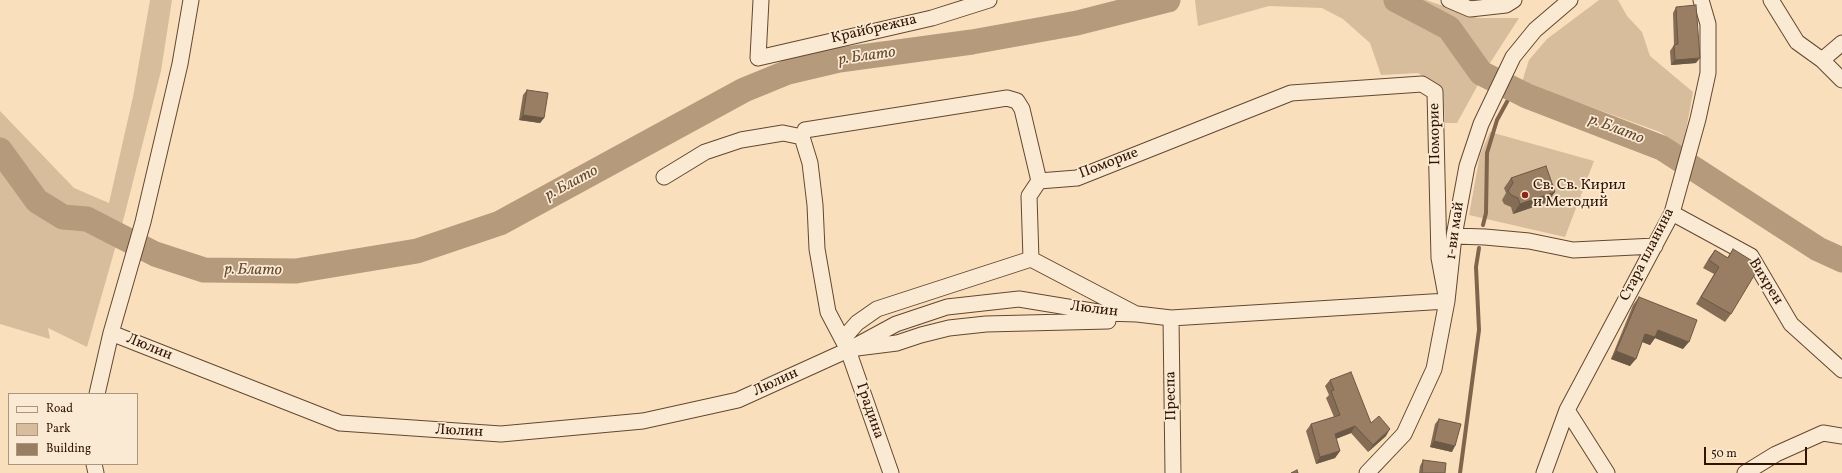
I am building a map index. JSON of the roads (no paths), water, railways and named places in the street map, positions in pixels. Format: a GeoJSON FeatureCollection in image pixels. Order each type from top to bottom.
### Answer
{"type":"FeatureCollection","features":[{"type":"Feature","properties":{"kind":"street"},"geometry":{"type":"LineString","coordinates":[[96,393],[116,314],[143,222],[180,64],[191,0]]}},
{"type":"Feature","properties":{"kind":"street","name":"Крайбрежна"},"geometry":{"type":"LineString","coordinates":[[761,0],[758,58],[932,18],[989,0]]}},
{"type":"Feature","properties":{"kind":"street"},"geometry":{"type":"LineString","coordinates":[[1449,0],[1470,9],[1506,5],[1514,0]]}},
{"type":"Feature","properties":{"kind":"street","name":"1-ви май"},"geometry":{"type":"LineString","coordinates":[[1367,473],[1404,434],[1434,369],[1447,301],[1454,236],[1466,166],[1481,124],[1513,57],[1535,30],[1570,0]]}},
{"type":"Feature","properties":{"kind":"street","name":"Стара планина"},"geometry":{"type":"LineString","coordinates":[[1544,473],[1567,410],[1672,213],[1698,119],[1708,73],[1708,24],[1701,0]]}},
{"type":"Feature","properties":{"kind":"street"},"geometry":{"type":"LineString","coordinates":[[1771,0],[1797,42],[1822,60],[1842,80]]}},
{"type":"Feature","properties":{"kind":"street"},"geometry":{"type":"LineString","coordinates":[[1822,60],[1842,43]]}},
{"type":"Feature","properties":{"kind":"street","name":"Поморие"},"geometry":{"type":"LineString","coordinates":[[1039,181],[1076,178],[1290,93],[1422,84],[1435,92],[1439,258],[1447,301]]}},
{"type":"Feature","properties":{"kind":"street"},"geometry":{"type":"LineString","coordinates":[[846,344],[828,312],[816,249],[815,205],[810,163],[802,137],[805,130],[1007,98],[1017,101],[1022,109],[1039,181],[1029,196],[1031,259]]}},
{"type":"Feature","properties":{"kind":"street"},"geometry":{"type":"LineString","coordinates":[[664,177],[705,152],[741,140],[782,132],[802,137]]}},
{"type":"Feature","properties":{"kind":"street","name":"Вихрен"},"geometry":{"type":"LineString","coordinates":[[1672,213],[1751,256],[1791,324],[1842,370]]}},
{"type":"Feature","properties":{"kind":"street"},"geometry":{"type":"LineString","coordinates":[[1454,236],[1529,241],[1573,250],[1655,246]]}},
{"type":"Feature","properties":{"kind":"street"},"geometry":{"type":"LineString","coordinates":[[846,344],[856,323],[877,310],[1031,259],[1137,314]]}},
{"type":"Feature","properties":{"kind":"street","name":"Люлин"},"geometry":{"type":"LineString","coordinates":[[111,333],[340,423],[501,434],[643,421],[738,400],[846,344],[896,324],[946,307],[1019,299],[1104,313],[1137,314],[1171,318],[1447,301]]}},
{"type":"Feature","properties":{"kind":"street"},"geometry":{"type":"LineString","coordinates":[[846,344],[897,343],[949,328],[986,324],[1134,320],[1155,316]]}},
{"type":"Feature","properties":{"kind":"street","name":"Преспа"},"geometry":{"type":"LineString","coordinates":[[1171,318],[1173,473]]}},
{"type":"Feature","properties":{"kind":"street","name":"Градина"},"geometry":{"type":"LineString","coordinates":[[846,344],[891,473]]}},
{"type":"Feature","properties":{"kind":"street"},"geometry":{"type":"LineString","coordinates":[[1567,410],[1606,473]]}},
{"type":"Feature","properties":{"kind":"street"},"geometry":{"type":"LineString","coordinates":[[1745,473],[1776,454],[1823,433],[1842,436]]}},
{"type":"Feature","properties":{"kind":"waterway","name":"р. Блато"},"geometry":{"type":"LineString","coordinates":[[0,150],[37,201],[63,217],[87,219],[155,254],[204,270],[296,271],[417,251],[500,223],[744,90],[788,72],[839,60],[972,42],[1077,23],[1168,0]]}},
{"type":"Feature","properties":{"kind":"waterway","name":"р. Блато"},"geometry":{"type":"LineString","coordinates":[[1396,0],[1449,28],[1481,73],[1527,96],[1662,148],[1818,249],[1842,260]]}},
{"type":"Feature","properties":{"kind":"waterway"},"geometry":{"type":"LineString","coordinates":[[1483,225],[1486,213],[1487,153],[1497,120],[1514,89]]}},
{"type":"Feature","properties":{"kind":"waterway"},"geometry":{"type":"LineString","coordinates":[[1460,473],[1479,330],[1476,267],[1479,248]]}},
{"type":"Feature","properties":{"kind":"place","name":"Св. Св. Кирил и Методий"},"geometry":{"type":"Point","coordinates":[1525,195]}}]}
